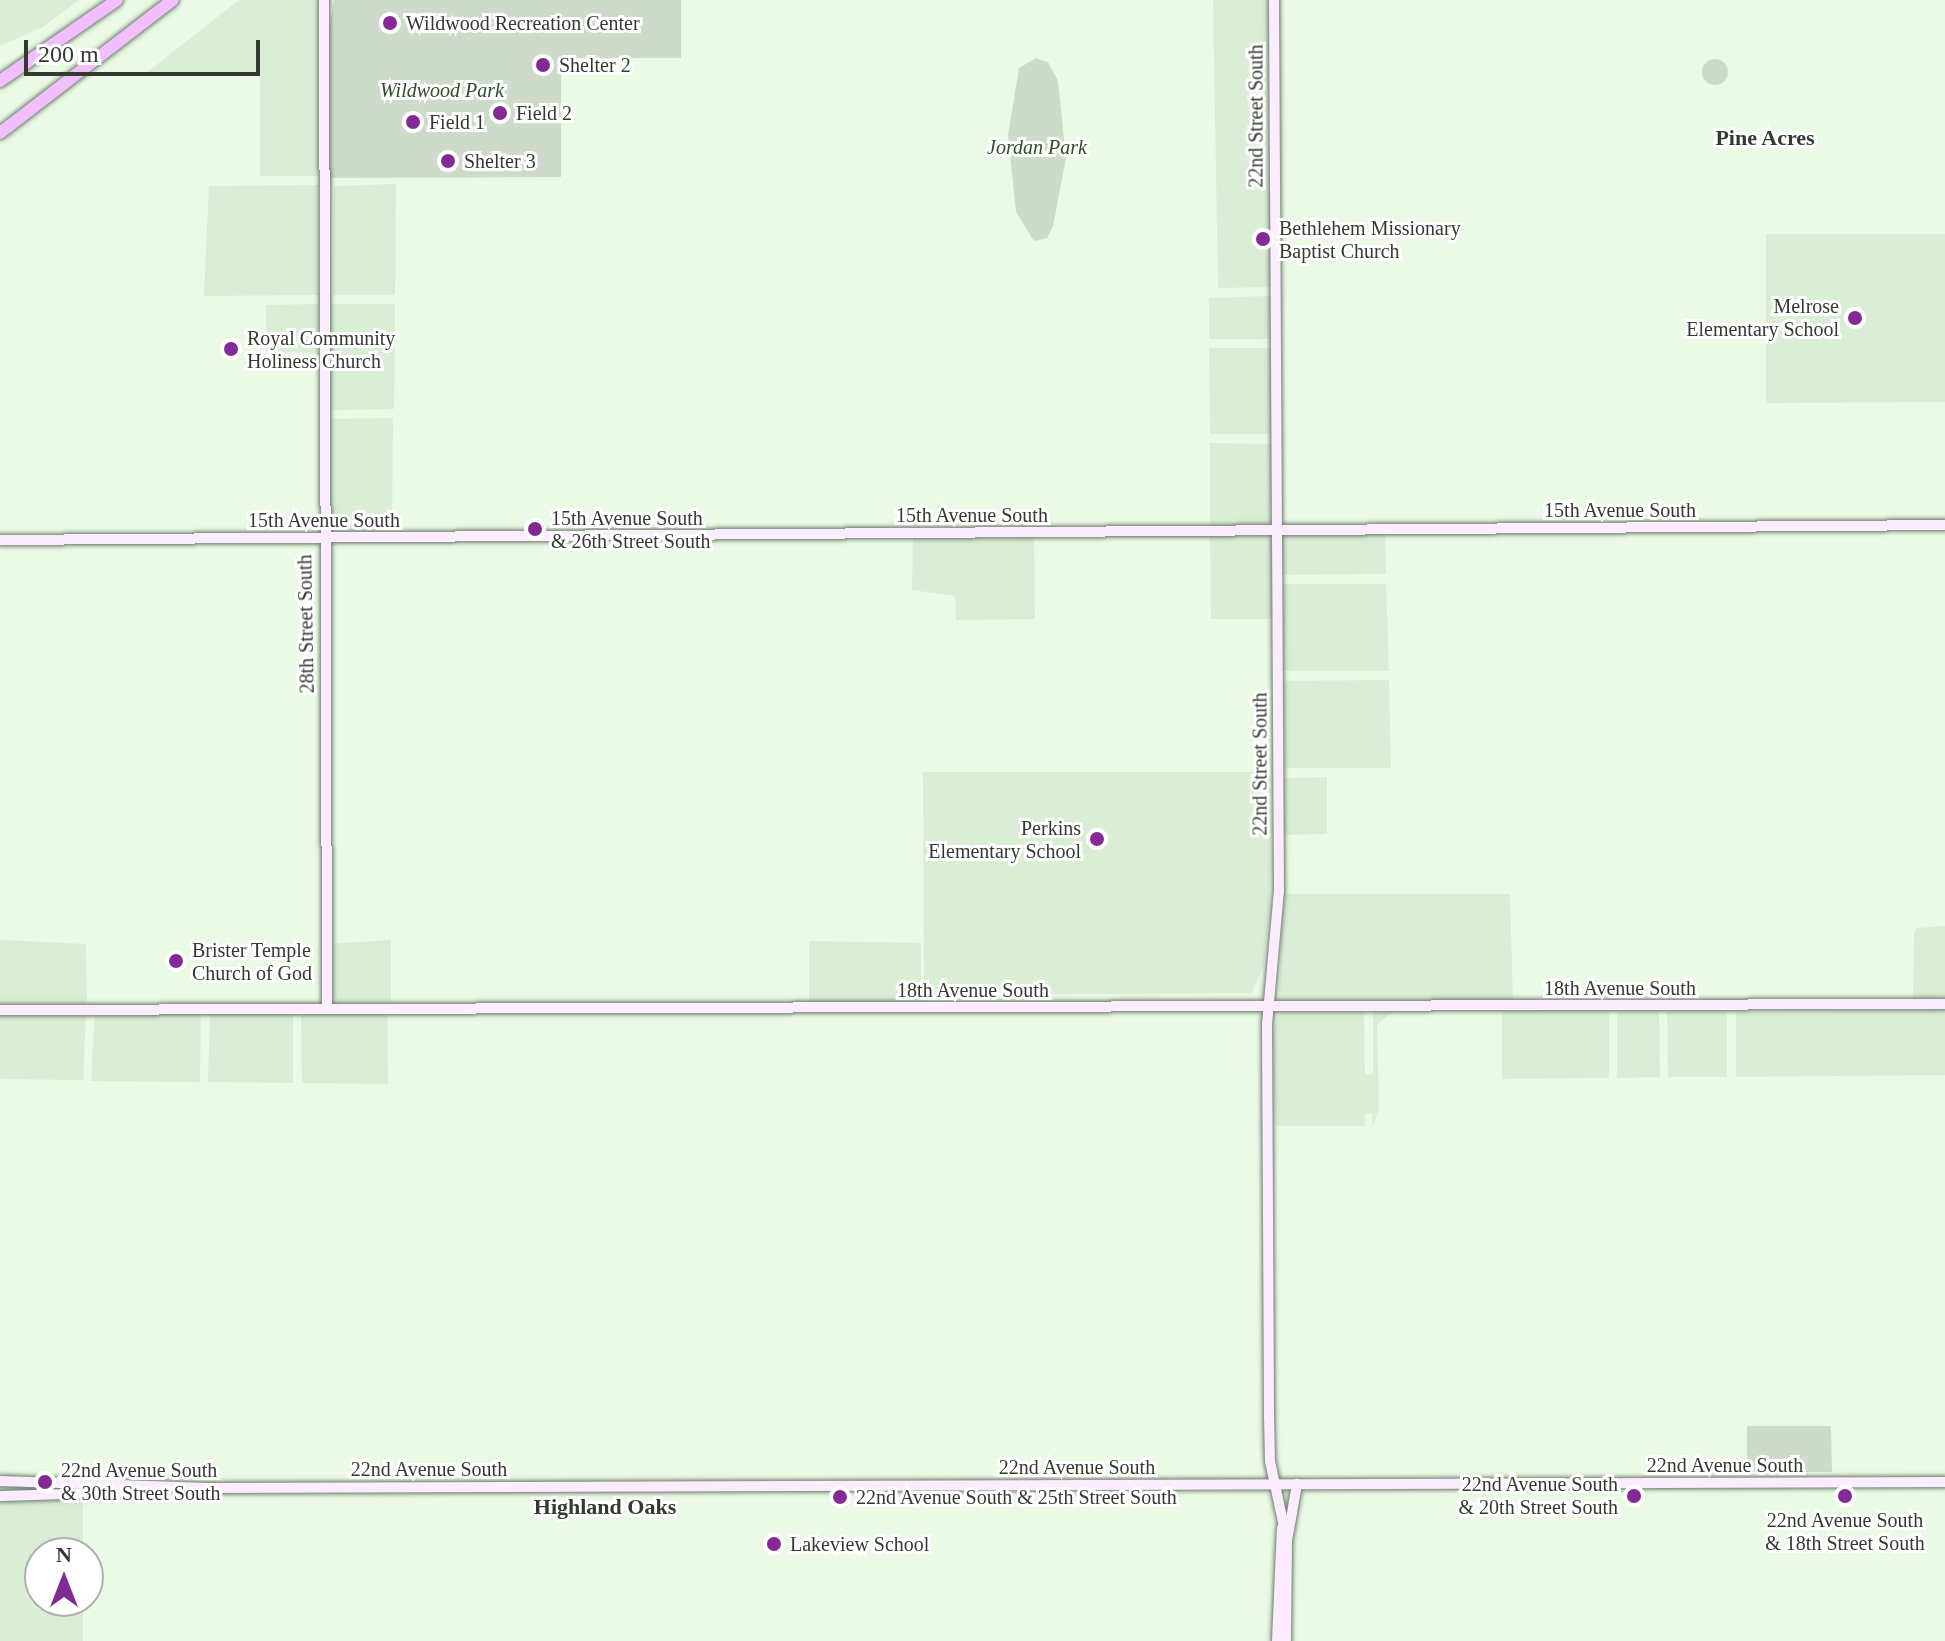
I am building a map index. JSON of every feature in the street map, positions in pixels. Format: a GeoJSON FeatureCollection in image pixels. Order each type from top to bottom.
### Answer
{"type":"FeatureCollection","features":[{"type":"Feature","properties":{"kind":"highway"},"geometry":{"type":"LineString","coordinates":[[0,81],[117,0]]}},
{"type":"Feature","properties":{"kind":"highway"},"geometry":{"type":"LineString","coordinates":[[0,133],[173,0]]}},
{"type":"Feature","properties":{"kind":"street","name":"28th Street South"},"geometry":{"type":"LineString","coordinates":[[324,0],[323,538],[327,1008]]}},
{"type":"Feature","properties":{"kind":"street","name":"22nd Street South"},"geometry":{"type":"LineString","coordinates":[[1274,0],[1279,890],[1269,1007],[1269,1417],[1275,1484],[1287,1541],[1286,1641]]}},
{"type":"Feature","properties":{"kind":"street","name":"15th Avenue South"},"geometry":{"type":"LineString","coordinates":[[0,540],[1945,525]]}},
{"type":"Feature","properties":{"kind":"street","name":"18th Avenue South"},"geometry":{"type":"LineString","coordinates":[[0,1010],[1945,1004]]}},
{"type":"Feature","properties":{"kind":"street","name":"22nd Avenue South"},"geometry":{"type":"LineString","coordinates":[[0,1481],[208,1488]]}},
{"type":"Feature","properties":{"kind":"street","name":"22nd Avenue South"},"geometry":{"type":"LineString","coordinates":[[0,1496],[208,1488],[1945,1482]]}},
{"type":"Feature","properties":{"kind":"street"},"geometry":{"type":"LineString","coordinates":[[1287,1541],[1297,1484]]}},
{"type":"Feature","properties":{"kind":"street","name":"22nd Street South"},"geometry":{"type":"LineString","coordinates":[[1277,1641],[1278,1541],[1283,1527]]}},
{"type":"Feature","properties":{"kind":"shaded area"},"geometry":{"type":"Polygon","coordinates":[[[0,0],[79,0],[43,27],[0,46],[0,0]]]}},
{"type":"Feature","properties":{"kind":"shaded area"},"geometry":{"type":"Polygon","coordinates":[[[239,0],[318,0],[318,176],[260,176],[260,72],[146,73],[239,0]]]}},
{"type":"Feature","properties":{"kind":"shaded area"},"geometry":{"type":"Polygon","coordinates":[[[1213,0],[1270,0],[1271,287],[1218,288],[1213,0]]]}},
{"type":"Feature","properties":{"kind":"shaded area"},"geometry":{"type":"Polygon","coordinates":[[[396,184],[395,295],[333,295],[334,186],[396,184]]]}},
{"type":"Feature","properties":{"kind":"shaded area"},"geometry":{"type":"Polygon","coordinates":[[[318,185],[318,295],[204,296],[209,186],[318,185]]]}},
{"type":"Feature","properties":{"kind":"shaded area","name":"Melrose Elementary School"},"geometry":{"type":"Polygon","coordinates":[[[1766,234],[1945,234],[1945,402],[1766,403],[1766,234]]]}},
{"type":"Feature","properties":{"kind":"shaded area"},"geometry":{"type":"Polygon","coordinates":[[[1271,296],[1271,339],[1209,339],[1209,298],[1271,296]]]}},
{"type":"Feature","properties":{"kind":"shaded area"},"geometry":{"type":"Polygon","coordinates":[[[318,304],[318,370],[317,353],[266,351],[266,305],[318,304]]]}},
{"type":"Feature","properties":{"kind":"shaded area"},"geometry":{"type":"Polygon","coordinates":[[[326,304],[395,304],[394,409],[327,410],[326,304]]]}},
{"type":"Feature","properties":{"kind":"shaded area"},"geometry":{"type":"Polygon","coordinates":[[[1209,348],[1271,348],[1272,434],[1210,434],[1209,348]]]}},
{"type":"Feature","properties":{"kind":"shaded area"},"geometry":{"type":"Polygon","coordinates":[[[393,418],[392,533],[327,533],[327,419],[393,418]]]}},
{"type":"Feature","properties":{"kind":"shaded area"},"geometry":{"type":"Polygon","coordinates":[[[1210,443],[1272,444],[1273,526],[1210,527],[1210,443]]]}},
{"type":"Feature","properties":{"kind":"shaded area"},"geometry":{"type":"Polygon","coordinates":[[[1385,534],[1386,574],[1281,575],[1281,535],[1385,534]]]}},
{"type":"Feature","properties":{"kind":"shaded area"},"geometry":{"type":"Polygon","coordinates":[[[1273,535],[1273,619],[1211,619],[1210,536],[1273,535]]]}},
{"type":"Feature","properties":{"kind":"shaded area"},"geometry":{"type":"Polygon","coordinates":[[[1034,537],[1035,619],[956,620],[955,596],[912,590],[913,538],[1034,537]]]}},
{"type":"Feature","properties":{"kind":"shaded area"},"geometry":{"type":"Polygon","coordinates":[[[1281,584],[1386,584],[1389,671],[1282,671],[1281,584]]]}},
{"type":"Feature","properties":{"kind":"shaded area"},"geometry":{"type":"Polygon","coordinates":[[[1389,680],[1391,768],[1282,768],[1282,681],[1389,680]]]}},
{"type":"Feature","properties":{"kind":"shaded area","name":"Perkins Elementary School"},"geometry":{"type":"Polygon","coordinates":[[[923,772],[1270,772],[1270,905],[1264,964],[1252,993],[924,995],[923,772]]]}},
{"type":"Feature","properties":{"kind":"shaded area"},"geometry":{"type":"Polygon","coordinates":[[[1327,777],[1327,834],[1283,835],[1282,778],[1327,777]]]}},
{"type":"Feature","properties":{"kind":"shaded area"},"geometry":{"type":"Polygon","coordinates":[[[1283,894],[1510,894],[1513,1001],[1279,1003],[1283,894]]]}},
{"type":"Feature","properties":{"kind":"shaded area"},"geometry":{"type":"Polygon","coordinates":[[[1945,926],[1945,1000],[1913,1000],[1916,928],[1945,926]]]}},
{"type":"Feature","properties":{"kind":"shaded area"},"geometry":{"type":"Polygon","coordinates":[[[0,940],[86,944],[87,1005],[0,1006],[0,940]]]}},
{"type":"Feature","properties":{"kind":"shaded area"},"geometry":{"type":"Polygon","coordinates":[[[391,940],[391,1003],[331,1003],[330,944],[391,940]]]}},
{"type":"Feature","properties":{"kind":"shaded area"},"geometry":{"type":"Polygon","coordinates":[[[809,941],[921,943],[921,995],[934,1003],[809,1003],[809,941]]]}},
{"type":"Feature","properties":{"kind":"shaded area"},"geometry":{"type":"Polygon","coordinates":[[[1945,1009],[1945,1075],[1736,1077],[1736,1012],[1945,1009]]]}},
{"type":"Feature","properties":{"kind":"shaded area"},"geometry":{"type":"Polygon","coordinates":[[[1364,1011],[1365,1075],[1373,1074],[1373,1011],[1415,1011],[1393,1012],[1377,1025],[1379,1108],[1373,1126],[1372,1113],[1365,1114],[1365,1126],[1276,1126],[1272,1035],[1279,1012],[1364,1011]]]}},
{"type":"Feature","properties":{"kind":"shaded area"},"geometry":{"type":"Polygon","coordinates":[[[1502,1011],[1609,1012],[1609,1078],[1502,1079],[1502,1011]]]}},
{"type":"Feature","properties":{"kind":"shaded area"},"geometry":{"type":"Polygon","coordinates":[[[387,1012],[388,1084],[302,1083],[301,1015],[387,1012]]]}},
{"type":"Feature","properties":{"kind":"shaded area"},"geometry":{"type":"Polygon","coordinates":[[[1617,1012],[1659,1012],[1660,1077],[1617,1078],[1617,1012]]]}},
{"type":"Feature","properties":{"kind":"shaded area"},"geometry":{"type":"Polygon","coordinates":[[[1667,1012],[1727,1012],[1727,1077],[1668,1077],[1667,1012]]]}},
{"type":"Feature","properties":{"kind":"shaded area"},"geometry":{"type":"Polygon","coordinates":[[[201,1013],[200,1082],[91,1081],[95,1014],[201,1013]]]}},
{"type":"Feature","properties":{"kind":"shaded area"},"geometry":{"type":"Polygon","coordinates":[[[210,1013],[293,1015],[293,1083],[208,1082],[210,1013]]]}},
{"type":"Feature","properties":{"kind":"shaded area"},"geometry":{"type":"Polygon","coordinates":[[[86,1014],[83,1080],[0,1079],[0,1015],[86,1014]]]}},
{"type":"Feature","properties":{"kind":"shaded area"},"geometry":{"type":"Polygon","coordinates":[[[83,1500],[83,1537],[24,1537],[24,1617],[83,1617],[83,1641],[0,1641],[0,1501],[83,1500]]]}},
{"type":"Feature","properties":{"kind":"green space","name":"Wildwood Park"},"geometry":{"type":"Polygon","coordinates":[[[334,0],[681,0],[681,58],[561,58],[561,177],[324,178],[324,58],[334,0]]]}},
{"type":"Feature","properties":{"kind":"green space","name":"Jordan Park"},"geometry":{"type":"Polygon","coordinates":[[[1036,58],[1048,62],[1058,81],[1066,158],[1053,226],[1047,238],[1034,241],[1016,212],[1008,135],[1019,68],[1036,58]]]}},
{"type":"Feature","properties":{"kind":"green space"},"geometry":{"type":"Polygon","coordinates":[[[1715,59],[1725,62],[1728,72],[1725,82],[1715,85],[1705,82],[1702,72],[1705,62],[1715,59]]]}},
{"type":"Feature","properties":{"kind":"green space"},"geometry":{"type":"Polygon","coordinates":[[[1747,1426],[1831,1426],[1832,1472],[1747,1472],[1747,1426]]]}},
{"type":"Feature","properties":{"kind":"place","name":"Wildwood Recreation Center"},"geometry":{"type":"Point","coordinates":[390,23]}},
{"type":"Feature","properties":{"kind":"place","name":"Shelter 2"},"geometry":{"type":"Point","coordinates":[543,65]}},
{"type":"Feature","properties":{"kind":"place","name":"Field 2"},"geometry":{"type":"Point","coordinates":[500,113]}},
{"type":"Feature","properties":{"kind":"place","name":"Field 1"},"geometry":{"type":"Point","coordinates":[413,122]}},
{"type":"Feature","properties":{"kind":"place","name":"Shelter 3"},"geometry":{"type":"Point","coordinates":[448,161]}},
{"type":"Feature","properties":{"kind":"place","name":"Bethlehem Missionary Baptist Church"},"geometry":{"type":"Point","coordinates":[1263,239]}},
{"type":"Feature","properties":{"kind":"place","name":"Melrose Elementary School"},"geometry":{"type":"Point","coordinates":[1855,318]}},
{"type":"Feature","properties":{"kind":"place","name":"Royal Community Holiness Church"},"geometry":{"type":"Point","coordinates":[231,349]}},
{"type":"Feature","properties":{"kind":"place","name":"15th Avenue South & 26th Street South"},"geometry":{"type":"Point","coordinates":[535,529]}},
{"type":"Feature","properties":{"kind":"place","name":"Perkins Elementary School"},"geometry":{"type":"Point","coordinates":[1097,839]}},
{"type":"Feature","properties":{"kind":"place","name":"Brister Temple Church of God"},"geometry":{"type":"Point","coordinates":[176,961]}},
{"type":"Feature","properties":{"kind":"place","name":"22nd Avenue South & 30th Street South"},"geometry":{"type":"Point","coordinates":[45,1482]}},
{"type":"Feature","properties":{"kind":"place","name":"22nd Avenue South & 20th Street South"},"geometry":{"type":"Point","coordinates":[1634,1496]}},
{"type":"Feature","properties":{"kind":"place","name":"22nd Avenue South & 18th Street South"},"geometry":{"type":"Point","coordinates":[1845,1496]}},
{"type":"Feature","properties":{"kind":"place","name":"22nd Avenue South & 25th Street South"},"geometry":{"type":"Point","coordinates":[840,1497]}},
{"type":"Feature","properties":{"kind":"place","name":"Lakeview School"},"geometry":{"type":"Point","coordinates":[774,1544]}},
{"type":"Feature","properties":{"kind":"district","name":"Pine Acres"},"geometry":{"type":"Point","coordinates":[1765,138]}},
{"type":"Feature","properties":{"kind":"district","name":"Highland Oaks"},"geometry":{"type":"Point","coordinates":[605,1507]}}]}
